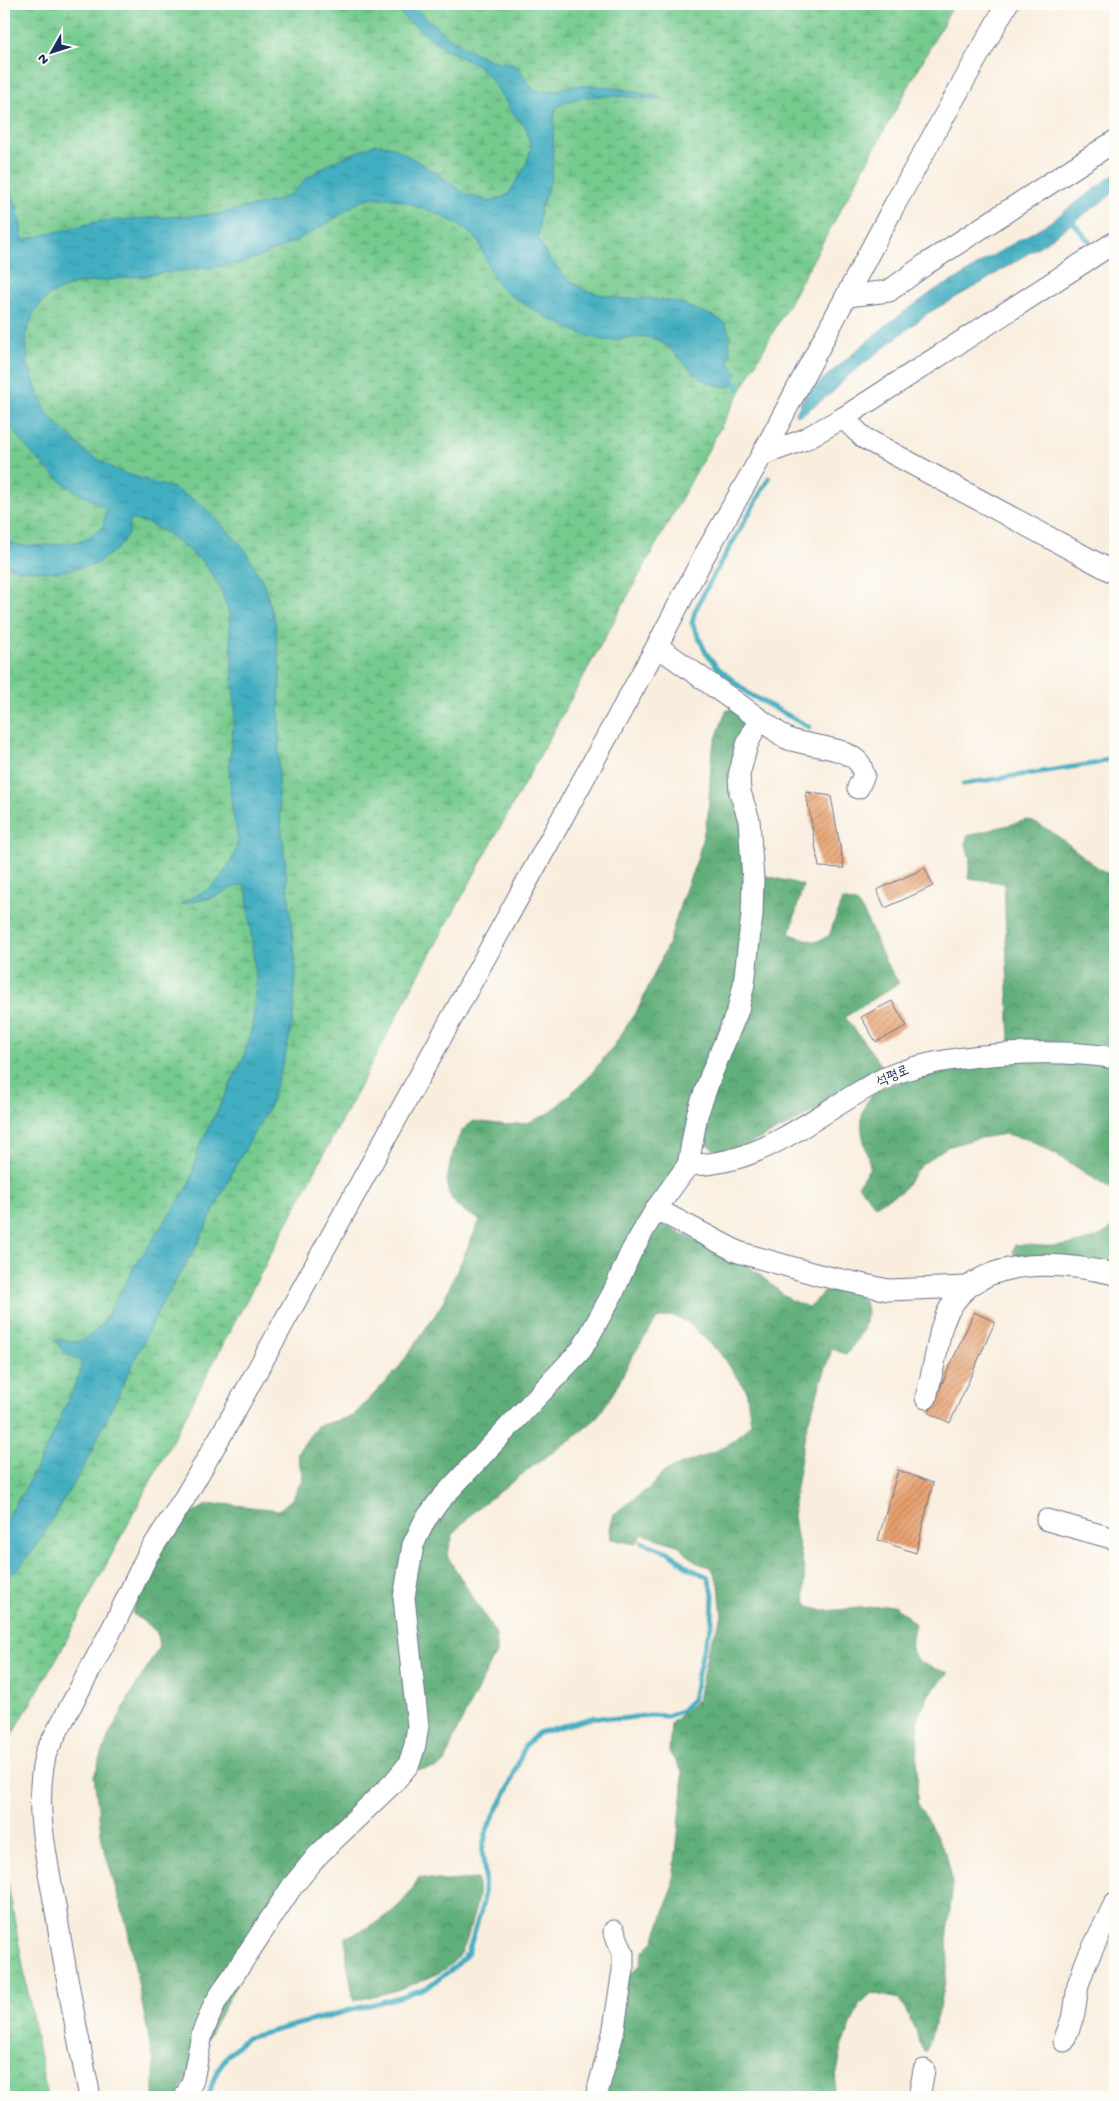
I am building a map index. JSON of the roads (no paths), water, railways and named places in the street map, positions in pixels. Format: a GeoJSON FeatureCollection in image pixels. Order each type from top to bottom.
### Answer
{"type":"FeatureCollection","features":[{"type":"Feature","properties":{"kind":"street"},"geometry":{"type":"LineString","coordinates":[[90,2097],[67,1979],[42,1829],[41,1774],[46,1752],[148,1556],[231,1418],[704,556],[762,455],[896,204],[1008,4]]}},
{"type":"Feature","properties":{"kind":"street"},"geometry":{"type":"LineString","coordinates":[[848,296],[889,291],[926,264],[1115,141]]}},
{"type":"Feature","properties":{"kind":"street"},"geometry":{"type":"LineString","coordinates":[[762,455],[804,440],[842,418],[1115,242]]}},
{"type":"Feature","properties":{"kind":"street"},"geometry":{"type":"LineString","coordinates":[[842,418],[864,438],[1115,573]]}},
{"type":"Feature","properties":{"kind":"street"},"geometry":{"type":"LineString","coordinates":[[656,646],[759,719],[797,743],[824,747],[847,755],[860,764],[864,775],[858,788]]}},
{"type":"Feature","properties":{"kind":"street"},"geometry":{"type":"LineString","coordinates":[[185,2097],[193,2080],[202,2034],[215,2003],[268,1921],[318,1855],[394,1782],[409,1764],[418,1726],[404,1598],[413,1545],[425,1520],[457,1480],[582,1349],[613,1293],[631,1252],[656,1209],[688,1166],[697,1115],[711,1075],[738,1010],[744,984],[752,915],[753,880],[749,820],[740,792],[739,775],[747,745],[759,719]]}},
{"type":"Feature","properties":{"kind":"street","name":"석평로"},"geometry":{"type":"LineString","coordinates":[[688,1166],[710,1164],[738,1158],[756,1151],[794,1132],[883,1079],[926,1064],[977,1057],[1044,1053],[1115,1058]]}},
{"type":"Feature","properties":{"kind":"street"},"geometry":{"type":"LineString","coordinates":[[656,1209],[738,1252],[819,1275],[888,1290],[966,1287],[998,1271],[1027,1266],[1097,1270],[1115,1274]]}},
{"type":"Feature","properties":{"kind":"street"},"geometry":{"type":"LineString","coordinates":[[926,1398],[943,1323],[952,1305],[966,1287]]}},
{"type":"Feature","properties":{"kind":"street"},"geometry":{"type":"LineString","coordinates":[[1047,1520],[1115,1539]]}},
{"type":"Feature","properties":{"kind":"street"},"geometry":{"type":"LineString","coordinates":[[1064,2041],[1074,2014],[1078,1985],[1086,1962],[1115,1903]]}},
{"type":"Feature","properties":{"kind":"street"},"geometry":{"type":"LineString","coordinates":[[596,2097],[613,2034],[623,1970],[623,1953],[614,1932]]}},
{"type":"Feature","properties":{"kind":"street"},"geometry":{"type":"LineString","coordinates":[[919,2097],[924,2070]]}},
{"type":"Feature","properties":{"kind":"water"},"geometry":{"type":"Polygon","coordinates":[[[393,4],[411,4],[437,28],[466,48],[488,59],[515,65],[519,68],[528,84],[535,90],[545,91],[572,86],[599,86],[632,91],[664,99],[594,96],[567,102],[556,108],[552,177],[540,209],[538,240],[550,260],[569,280],[586,291],[623,299],[648,298],[676,302],[715,317],[725,323],[730,336],[729,364],[737,373],[730,387],[713,384],[699,378],[668,346],[660,341],[639,336],[603,340],[580,333],[554,321],[502,289],[494,277],[479,243],[461,227],[448,219],[417,206],[402,201],[377,197],[364,200],[303,237],[271,252],[238,264],[75,284],[49,295],[34,312],[26,334],[28,363],[47,413],[87,453],[120,472],[172,488],[201,504],[244,548],[264,584],[275,622],[280,671],[278,794],[296,967],[293,1019],[285,1056],[269,1107],[236,1165],[196,1247],[160,1307],[85,1464],[35,1548],[19,1568],[4,1579],[4,1522],[24,1491],[53,1435],[81,1370],[80,1360],[65,1354],[54,1339],[78,1342],[91,1335],[103,1323],[133,1269],[188,1187],[198,1149],[244,1057],[253,1022],[256,981],[246,885],[235,887],[212,897],[180,904],[209,889],[220,879],[233,858],[238,841],[232,809],[229,767],[235,710],[229,613],[220,587],[204,563],[173,537],[148,523],[130,519],[128,534],[117,549],[94,565],[58,572],[19,570],[4,565],[4,541],[23,546],[83,541],[103,527],[106,509],[70,488],[51,472],[25,445],[4,414],[4,182],[16,204],[23,240],[100,221],[218,214],[279,200],[294,192],[306,179],[332,162],[376,144],[393,147],[435,172],[464,193],[489,202],[508,195],[526,165],[531,148],[526,128],[512,112],[494,83],[477,65],[445,49],[405,18],[393,4]]]}},
{"type":"Feature","properties":{"kind":"water"},"geometry":{"type":"Polygon","coordinates":[[[1115,174],[1115,192],[1049,240],[983,282],[928,313],[849,375],[833,392],[801,415],[795,415],[805,395],[885,326],[935,290],[962,276],[985,260],[1050,222],[1115,174]]]}},
{"type":"Feature","properties":{"kind":"waterway"},"geometry":{"type":"LineString","coordinates":[[1070,219],[1089,241]]}},
{"type":"Feature","properties":{"kind":"waterway"},"geometry":{"type":"LineString","coordinates":[[730,377],[739,389]]}},
{"type":"Feature","properties":{"kind":"waterway"},"geometry":{"type":"LineString","coordinates":[[769,478],[705,591],[695,611],[692,623],[706,653],[718,668],[749,694],[809,727]]}},
{"type":"Feature","properties":{"kind":"waterway"},"geometry":{"type":"LineString","coordinates":[[963,784],[1098,763],[1115,756]]}},
{"type":"Feature","properties":{"kind":"waterway"},"geometry":{"type":"LineString","coordinates":[[209,2097],[217,2071],[233,2050],[247,2038],[403,1996],[428,1987],[456,1966],[468,1953],[483,1903],[485,1875],[482,1851],[487,1829],[509,1787],[525,1746],[538,1733],[595,1717],[620,1719],[650,1715],[667,1716],[681,1711],[693,1699],[702,1654],[712,1623],[713,1594],[708,1577],[689,1568],[671,1553],[642,1542]]}}]}
